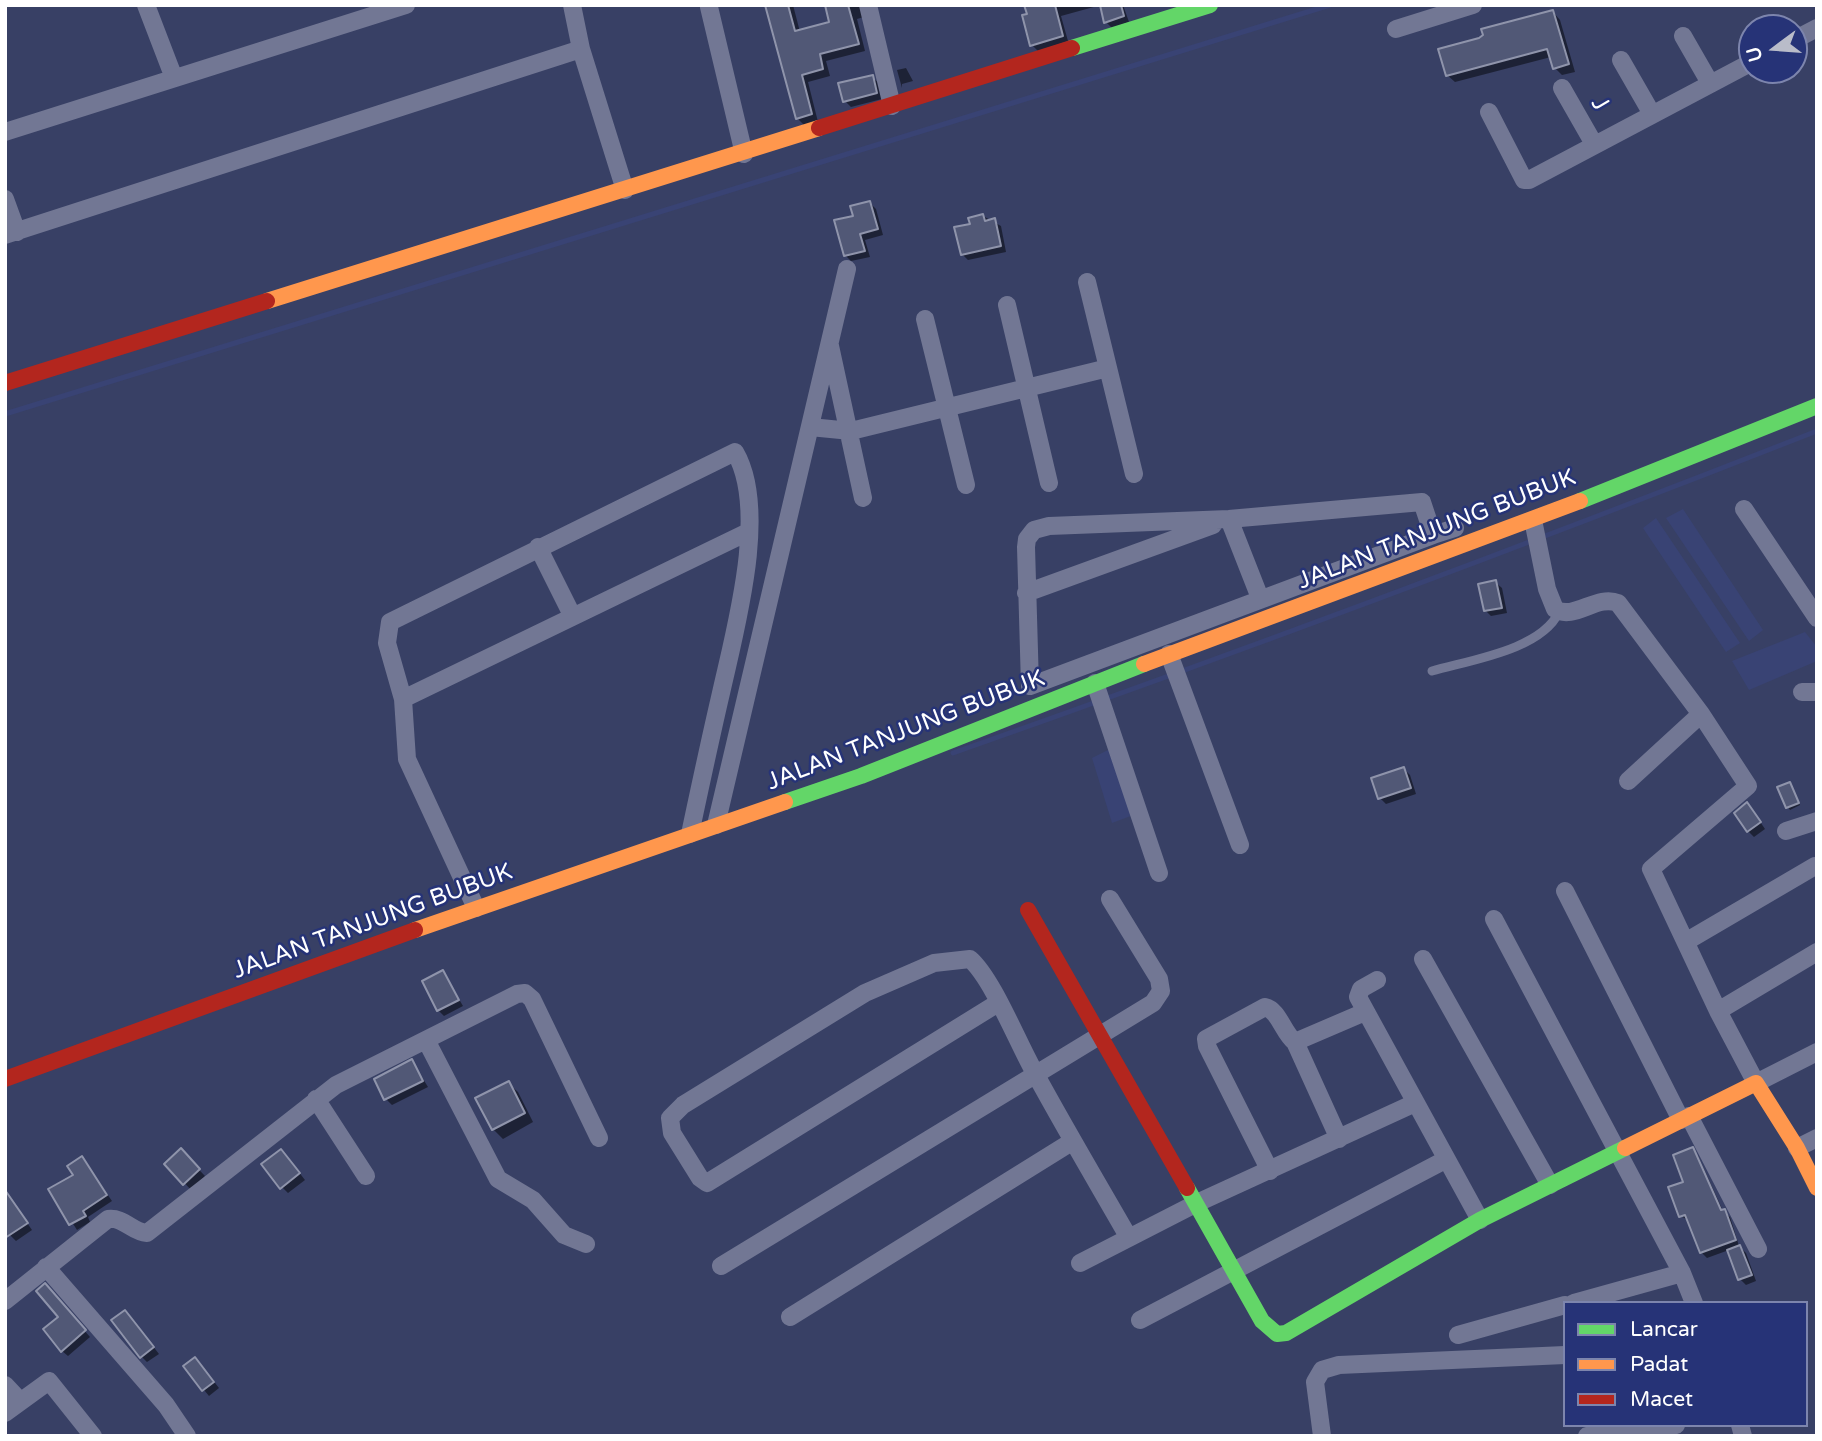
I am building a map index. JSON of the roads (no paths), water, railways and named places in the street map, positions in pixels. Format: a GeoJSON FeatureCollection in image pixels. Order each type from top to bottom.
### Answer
{"type":"FeatureCollection","features":[{"type":"Feature","properties":{"kind":"street"},"geometry":{"type":"LineString","coordinates":[[146,5],[174,78]]}},
{"type":"Feature","properties":{"kind":"street"},"geometry":{"type":"LineString","coordinates":[[5,132],[406,5]]}},
{"type":"Feature","properties":{"kind":"street"},"geometry":{"type":"LineString","coordinates":[[572,5],[581,49],[625,190]]}},
{"type":"Feature","properties":{"kind":"street"},"geometry":{"type":"LineString","coordinates":[[868,5],[892,106]]}},
{"type":"Feature","properties":{"kind":"street"},"geometry":{"type":"LineString","coordinates":[[5,383],[744,154],[1210,5]]}},
{"type":"Feature","properties":{"kind":"street"},"geometry":{"type":"LineString","coordinates":[[1396,29],[1473,5]]}},
{"type":"Feature","properties":{"kind":"street"},"geometry":{"type":"LineString","coordinates":[[709,7],[744,154]]}},
{"type":"Feature","properties":{"kind":"street"},"geometry":{"type":"LineString","coordinates":[[1683,36],[1710,83]]}},
{"type":"Feature","properties":{"kind":"street"},"geometry":{"type":"LineString","coordinates":[[5,199],[11,233],[581,49]]}},
{"type":"Feature","properties":{"kind":"street"},"geometry":{"type":"LineString","coordinates":[[1621,60],[1652,114]]}},
{"type":"Feature","properties":{"kind":"street"},"geometry":{"type":"LineString","coordinates":[[1489,112],[1524,180],[1533,178],[1738,69]]}},
{"type":"Feature","properties":{"kind":"street","name":"J"},"geometry":{"type":"LineString","coordinates":[[1562,88],[1594,144]]}},
{"type":"Feature","properties":{"kind":"street"},"geometry":{"type":"LineString","coordinates":[[716,825],[847,269]]}},
{"type":"Feature","properties":{"kind":"street"},"geometry":{"type":"LineString","coordinates":[[1087,282],[1134,474]]}},
{"type":"Feature","properties":{"kind":"street"},"geometry":{"type":"LineString","coordinates":[[1007,305],[1049,483]]}},
{"type":"Feature","properties":{"kind":"street"},"geometry":{"type":"LineString","coordinates":[[925,319],[966,485]]}},
{"type":"Feature","properties":{"kind":"street"},"geometry":{"type":"LineString","coordinates":[[829,343],[863,498]]}},
{"type":"Feature","properties":{"kind":"street"},"geometry":{"type":"LineString","coordinates":[[810,427],[850,430],[1108,368]]}},
{"type":"Feature","properties":{"kind":"street","name":"JALAN TANJUNG BUBUK"},"geometry":{"type":"LineString","coordinates":[[5,1079],[476,908],[862,776],[1171,661],[1259,621],[1452,550],[1534,528],[1817,406]]}},
{"type":"Feature","properties":{"kind":"street"},"geometry":{"type":"LineString","coordinates":[[476,908],[413,775],[404,740],[403,699],[387,643],[390,622],[735,452],[744,467],[748,532],[747,575],[690,834]]}},
{"type":"Feature","properties":{"kind":"street"},"geometry":{"type":"LineString","coordinates":[[1445,531],[1030,686],[1027,539],[1040,527],[1229,519],[1422,502],[1445,531],[1452,550]]}},
{"type":"Feature","properties":{"kind":"street"},"geometry":{"type":"LineString","coordinates":[[1744,509],[1817,618]]}},
{"type":"Feature","properties":{"kind":"street"},"geometry":{"type":"LineString","coordinates":[[1027,593],[1229,519]]}},
{"type":"Feature","properties":{"kind":"street"},"geometry":{"type":"LineString","coordinates":[[1229,519],[1259,621]]}},
{"type":"Feature","properties":{"kind":"street"},"geometry":{"type":"LineString","coordinates":[[1534,528],[1550,601],[1559,612],[1606,601],[1618,603],[1701,714],[1748,786],[1651,869],[1718,1011],[1817,1188]]}},
{"type":"Feature","properties":{"kind":"street"},"geometry":{"type":"LineString","coordinates":[[403,699],[748,532]]}},
{"type":"Feature","properties":{"kind":"street"},"geometry":{"type":"LineString","coordinates":[[538,547],[572,615]]}},
{"type":"Feature","properties":{"kind":"street"},"geometry":{"type":"LineString","coordinates":[[1171,661],[1240,845]]}},
{"type":"Feature","properties":{"kind":"street"},"geometry":{"type":"LineString","coordinates":[[1096,688],[1112,727],[1159,873]]}},
{"type":"Feature","properties":{"kind":"street"},"geometry":{"type":"LineString","coordinates":[[1628,781],[1701,714]]}},
{"type":"Feature","properties":{"kind":"street"},"geometry":{"type":"LineString","coordinates":[[1786,831],[1817,821]]}},
{"type":"Feature","properties":{"kind":"street"},"geometry":{"type":"LineString","coordinates":[[1687,941],[1815,866]]}},
{"type":"Feature","properties":{"kind":"street"},"geometry":{"type":"LineString","coordinates":[[1565,891],[1758,1249]]}},
{"type":"Feature","properties":{"kind":"street"},"geometry":{"type":"LineString","coordinates":[[721,1266],[1153,1003],[1161,991],[1152,966],[1110,899]]}},
{"type":"Feature","properties":{"kind":"street"},"geometry":{"type":"LineString","coordinates":[[1028,910],[1270,1331],[1286,1333],[1480,1220],[1817,1052]]}},
{"type":"Feature","properties":{"kind":"street"},"geometry":{"type":"LineString","coordinates":[[1494,919],[1682,1273],[1693,1301]]}},
{"type":"Feature","properties":{"kind":"street"},"geometry":{"type":"LineString","coordinates":[[1718,1011],[1817,953]]}},
{"type":"Feature","properties":{"kind":"street"},"geometry":{"type":"LineString","coordinates":[[998,1003],[707,1183],[700,1178],[672,1133],[670,1118],[683,1105],[865,993],[911,970],[949,960],[970,959],[978,966],[998,1003],[1035,1075],[1129,1238]]}},
{"type":"Feature","properties":{"kind":"street"},"geometry":{"type":"LineString","coordinates":[[1423,959],[1550,1185]]}},
{"type":"Feature","properties":{"kind":"street"},"geometry":{"type":"LineString","coordinates":[[1377,981],[1359,991],[1365,1012],[1480,1220]]}},
{"type":"Feature","properties":{"kind":"street"},"geometry":{"type":"LineString","coordinates":[[5,1301],[108,1219],[120,1220],[140,1233],[147,1234],[316,1099],[350,1076],[494,1004],[526,993],[532,999],[599,1138]]}},
{"type":"Feature","properties":{"kind":"street"},"geometry":{"type":"LineString","coordinates":[[1270,1171],[1207,1046],[1206,1040],[1224,1027],[1268,1007],[1295,1042],[1339,1139]]}},
{"type":"Feature","properties":{"kind":"street"},"geometry":{"type":"LineString","coordinates":[[1295,1042],[1365,1012]]}},
{"type":"Feature","properties":{"kind":"street"},"geometry":{"type":"LineString","coordinates":[[426,1040],[498,1179],[533,1200],[564,1235],[586,1244]]}},
{"type":"Feature","properties":{"kind":"street"},"geometry":{"type":"LineString","coordinates":[[316,1099],[366,1175]]}},
{"type":"Feature","properties":{"kind":"street"},"geometry":{"type":"LineString","coordinates":[[1080,1263],[1197,1203],[1415,1103]]}},
{"type":"Feature","properties":{"kind":"street"},"geometry":{"type":"LineString","coordinates":[[1797,1148],[1817,1138]]}},
{"type":"Feature","properties":{"kind":"street"},"geometry":{"type":"LineString","coordinates":[[790,1318],[1073,1141]]}},
{"type":"Feature","properties":{"kind":"street"},"geometry":{"type":"LineString","coordinates":[[1140,1320],[1445,1160]]}},
{"type":"Feature","properties":{"kind":"street"},"geometry":{"type":"LineString","coordinates":[[46,1266],[166,1405],[187,1436]]}},
{"type":"Feature","properties":{"kind":"street"},"geometry":{"type":"LineString","coordinates":[[1581,1301],[1682,1273]]}},
{"type":"Feature","properties":{"kind":"street"},"geometry":{"type":"LineString","coordinates":[[1458,1335],[1563,1306]]}},
{"type":"Feature","properties":{"kind":"street"},"geometry":{"type":"LineString","coordinates":[[1322,1436],[1315,1382],[1322,1370],[1339,1365],[1563,1355]]}},
{"type":"Feature","properties":{"kind":"street"},"geometry":{"type":"LineString","coordinates":[[5,1413],[49,1381],[93,1436]]}},
{"type":"Feature","properties":{"kind":"street"},"geometry":{"type":"LineString","coordinates":[[5,1385],[20,1401]]}},
{"type":"Feature","properties":{"kind":"street"},"geometry":{"type":"LineString","coordinates":[[1587,1436],[1660,1427]]}},
{"type":"Feature","properties":{"kind":"lane"},"geometry":{"type":"LineString","coordinates":[[1432,671],[1537,638],[1553,624],[1559,612]]}},
{"type":"Feature","properties":{"kind":"water"},"geometry":{"type":"Polygon","coordinates":[[[1683,509],[1763,630],[1749,641],[1666,518],[1683,509]]]}},
{"type":"Feature","properties":{"kind":"water"},"geometry":{"type":"Polygon","coordinates":[[[1656,518],[1740,643],[1726,652],[1643,528],[1656,518]]]}},
{"type":"Feature","properties":{"kind":"water"},"geometry":{"type":"Polygon","coordinates":[[[1805,632],[1817,647],[1817,661],[1749,690],[1732,661],[1805,632]]]}},
{"type":"Feature","properties":{"kind":"water"},"geometry":{"type":"Polygon","coordinates":[[[1114,747],[1136,814],[1112,823],[1092,758],[1114,747]]]}},
{"type":"Feature","properties":{"kind":"waterway"},"geometry":{"type":"LineString","coordinates":[[5,414],[1330,5]]}},
{"type":"Feature","properties":{"kind":"waterway"},"geometry":{"type":"LineString","coordinates":[[953,753],[1386,596],[1817,431]]}}]}
